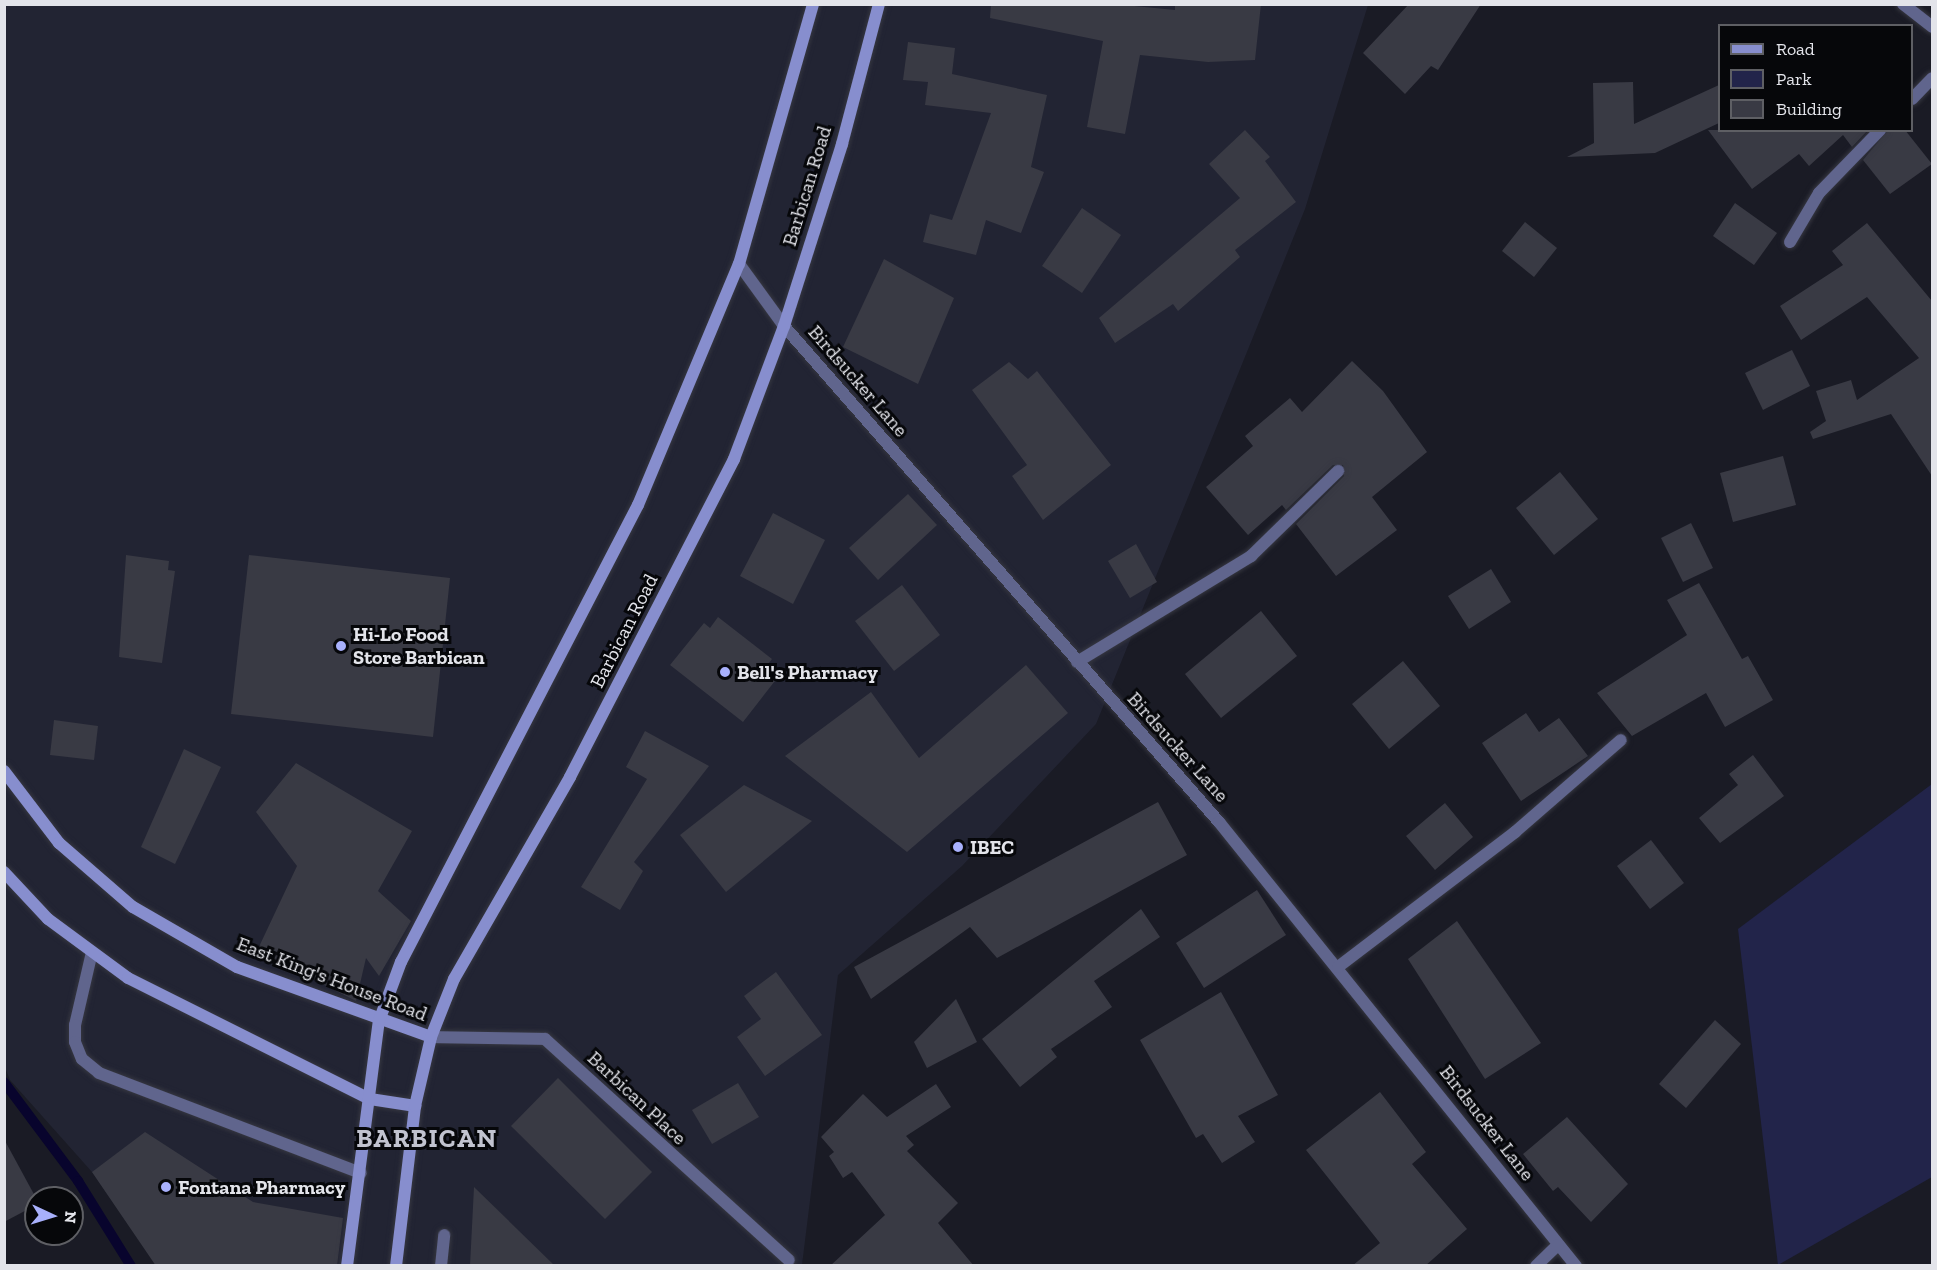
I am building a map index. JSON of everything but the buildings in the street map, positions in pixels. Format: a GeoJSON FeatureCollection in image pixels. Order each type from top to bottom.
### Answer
{"type":"FeatureCollection","features":[{"type":"Feature","properties":{"kind":"main road"},"geometry":{"type":"LineString","coordinates":[[347,1266],[362,1173],[379,1021],[401,962],[638,505],[739,264],[813,4]]}},
{"type":"Feature","properties":{"kind":"main road","name":"Barbican Road"},"geometry":{"type":"LineString","coordinates":[[396,1266],[415,1106],[431,1037],[454,979],[570,777],[734,459],[784,326],[842,144],[879,4]]}},
{"type":"Feature","properties":{"kind":"main road","name":"East King's House Road"},"geometry":{"type":"LineString","coordinates":[[4,771],[59,843],[133,907],[237,967],[379,1021],[431,1037]]}},
{"type":"Feature","properties":{"kind":"main road"},"geometry":{"type":"LineString","coordinates":[[4,872],[48,919],[128,978],[370,1099],[415,1106]]}},
{"type":"Feature","properties":{"kind":"street"},"geometry":{"type":"LineString","coordinates":[[1903,4],[1932,27]]}},
{"type":"Feature","properties":{"kind":"street"},"geometry":{"type":"LineString","coordinates":[[1913,97],[1932,78]]}},
{"type":"Feature","properties":{"kind":"street"},"geometry":{"type":"LineString","coordinates":[[1790,242],[1820,193],[1878,132]]}},
{"type":"Feature","properties":{"kind":"street","name":"Birdsucker Lane"},"geometry":{"type":"LineString","coordinates":[[739,264],[784,326],[1077,663],[1220,822],[1576,1266]]}},
{"type":"Feature","properties":{"kind":"street"},"geometry":{"type":"LineString","coordinates":[[1077,663],[1251,556],[1338,471]]}},
{"type":"Feature","properties":{"kind":"street"},"geometry":{"type":"LineString","coordinates":[[1338,967],[1515,832],[1621,740]]}},
{"type":"Feature","properties":{"kind":"street"},"geometry":{"type":"LineString","coordinates":[[92,951],[75,1042],[91,1066],[362,1173]]}},
{"type":"Feature","properties":{"kind":"street","name":"Barbican Place"},"geometry":{"type":"LineString","coordinates":[[431,1037],[545,1039],[789,1260]]}},
{"type":"Feature","properties":{"kind":"street"},"geometry":{"type":"LineString","coordinates":[[441,1266],[444,1235]]}},
{"type":"Feature","properties":{"kind":"street"},"geometry":{"type":"LineString","coordinates":[[1536,1266],[1558,1245]]}},
{"type":"Feature","properties":{"kind":"shaded area"},"geometry":{"type":"Polygon","coordinates":[[[4,5],[1368,5],[1305,209],[1096,724],[962,866],[838,975],[802,1265],[156,1265],[92,1172],[10,1080],[4,1065],[4,5]]]}},
{"type":"Feature","properties":{"kind":"green space"},"geometry":{"type":"Polygon","coordinates":[[[1932,784],[1932,1177],[1778,1265],[1738,929],[1932,784]]]}},
{"type":"Feature","properties":{"kind":"waterway"},"geometry":{"type":"LineString","coordinates":[[4,1082],[78,1181],[131,1266]]}},
{"type":"Feature","properties":{"kind":"place","name":"Hi-Lo Food Store Barbican"},"geometry":{"type":"Point","coordinates":[341,646]}},
{"type":"Feature","properties":{"kind":"place","name":"Bell's Pharmacy"},"geometry":{"type":"Point","coordinates":[725,672]}},
{"type":"Feature","properties":{"kind":"place","name":"IBEC"},"geometry":{"type":"Point","coordinates":[958,847]}},
{"type":"Feature","properties":{"kind":"place","name":"Fontana Pharmacy"},"geometry":{"type":"Point","coordinates":[166,1187]}},
{"type":"Feature","properties":{"kind":"district","name":"BARBICAN"},"geometry":{"type":"Point","coordinates":[427,1139]}}]}
